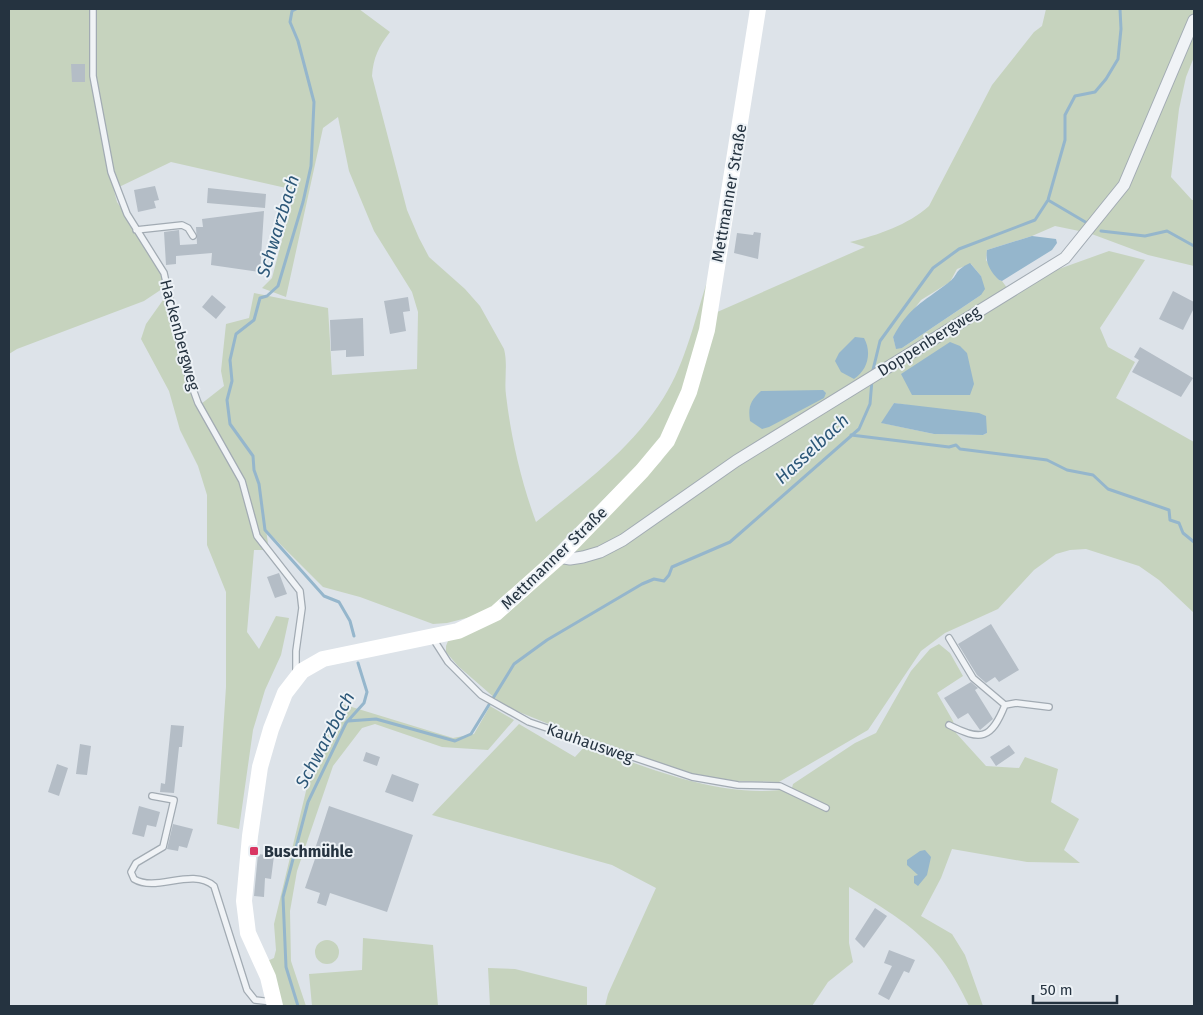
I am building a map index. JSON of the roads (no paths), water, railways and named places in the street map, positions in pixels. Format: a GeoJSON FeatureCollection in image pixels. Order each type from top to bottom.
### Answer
{"type":"FeatureCollection","features":[{"type":"Feature","properties":{"kind":"main road","name":"Mettmanner Straße"},"geometry":{"type":"LineString","coordinates":[[274,1004],[268,977],[248,933],[244,901],[250,836],[264,751],[282,700],[296,677],[308,666],[323,659],[432,637],[470,627],[496,613],[559,558],[658,454],[675,426],[689,392],[707,330],[758,9]]}},
{"type":"Feature","properties":{"kind":"street","name":"Doppenbergweg"},"geometry":{"type":"LineString","coordinates":[[559,558],[570,560],[583,557],[600,552],[623,540],[736,461],[1065,258],[1124,185],[1194,20]]}},
{"type":"Feature","properties":{"kind":"lane","name":"Hackenbergweg"},"geometry":{"type":"LineString","coordinates":[[93,9],[93,76],[106,148],[120,200],[136,230],[164,273],[185,367],[198,403],[242,481],[257,536],[300,591],[302,608],[296,651],[296,677]]}},
{"type":"Feature","properties":{"kind":"lane"},"geometry":{"type":"LineString","coordinates":[[136,230],[182,225],[188,228],[193,236]]}},
{"type":"Feature","properties":{"kind":"lane","name":"Kauhausweg"},"geometry":{"type":"LineString","coordinates":[[432,637],[448,662],[481,694],[502,708],[529,722],[692,777],[738,785],[780,786],[826,808]]}},
{"type":"Feature","properties":{"kind":"lane"},"geometry":{"type":"LineString","coordinates":[[949,638],[973,678],[1005,705]]}},
{"type":"Feature","properties":{"kind":"lane"},"geometry":{"type":"LineString","coordinates":[[1005,705],[1016,703],[1048,707]]}},
{"type":"Feature","properties":{"kind":"lane"},"geometry":{"type":"LineString","coordinates":[[949,725],[969,735],[980,736],[992,730],[999,720],[1005,705]]}},
{"type":"Feature","properties":{"kind":"lane"},"geometry":{"type":"LineString","coordinates":[[152,796],[174,800],[163,846],[136,863],[131,872],[134,879],[147,884],[196,879],[214,886],[247,990],[255,1000],[274,1004]]}},
{"type":"Feature","properties":{"kind":"water"},"geometry":{"type":"Polygon","coordinates":[[[1032,236],[1056,239],[1057,243],[1052,250],[1002,281],[999,280],[989,266],[987,250],[1032,236]]]}},
{"type":"Feature","properties":{"kind":"water"},"geometry":{"type":"Polygon","coordinates":[[[970,263],[981,276],[985,289],[981,295],[902,348],[896,349],[893,337],[911,312],[951,280],[961,268],[970,263]]]}},
{"type":"Feature","properties":{"kind":"water"},"geometry":{"type":"Polygon","coordinates":[[[855,337],[864,338],[868,355],[863,371],[854,379],[841,372],[835,361],[839,353],[855,337]]]}},
{"type":"Feature","properties":{"kind":"water"},"geometry":{"type":"Polygon","coordinates":[[[950,342],[960,346],[967,353],[974,384],[970,395],[912,395],[901,374],[950,342]]]}},
{"type":"Feature","properties":{"kind":"water"},"geometry":{"type":"Polygon","coordinates":[[[823,390],[826,393],[824,398],[769,427],[762,429],[750,421],[749,412],[751,404],[761,391],[823,390]]]}},
{"type":"Feature","properties":{"kind":"water"},"geometry":{"type":"Polygon","coordinates":[[[894,403],[979,413],[986,416],[987,433],[983,435],[934,434],[881,423],[894,403]]]}},
{"type":"Feature","properties":{"kind":"water"},"geometry":{"type":"Polygon","coordinates":[[[925,850],[931,857],[927,875],[918,886],[914,883],[914,876],[918,875],[907,865],[907,860],[920,851],[925,850]]]}},
{"type":"Feature","properties":{"kind":"waterway","name":"Schwarzbach"},"geometry":{"type":"LineString","coordinates":[[296,9],[292,11],[290,22],[298,41],[314,102],[311,166],[303,202],[278,286],[267,296],[260,298],[254,320],[236,334],[230,360],[232,381],[227,400],[230,424],[253,456],[265,530],[324,596],[339,602],[350,621],[354,636]]}},
{"type":"Feature","properties":{"kind":"waterway","name":"Hasselbach"},"geometry":{"type":"LineString","coordinates":[[872,374],[880,341],[933,268],[959,249],[1035,220],[1048,200],[1065,140],[1065,115],[1075,96],[1095,92],[1106,79],[1118,59],[1121,29],[1120,9]]}},
{"type":"Feature","properties":{"kind":"waterway"},"geometry":{"type":"LineString","coordinates":[[1048,200],[1087,223]]}},
{"type":"Feature","properties":{"kind":"waterway"},"geometry":{"type":"LineString","coordinates":[[1101,231],[1145,236],[1167,231],[1194,246]]}},
{"type":"Feature","properties":{"kind":"waterway","name":"Hasselbach"},"geometry":{"type":"LineString","coordinates":[[348,721],[376,719],[455,741],[471,734],[514,664],[547,640],[642,584],[654,579],[664,581],[672,567],[730,542],[859,429],[870,404],[872,380]]}},
{"type":"Feature","properties":{"kind":"waterway"},"geometry":{"type":"LineString","coordinates":[[851,435],[949,447],[956,445],[960,449],[1047,460],[1067,470],[1093,475],[1108,489],[1169,510],[1170,520],[1179,523],[1183,533],[1194,542]]}},
{"type":"Feature","properties":{"kind":"waterway","name":"Schwarzbach"},"geometry":{"type":"LineString","coordinates":[[298,1006],[286,967],[283,897],[308,802],[346,723],[364,703],[367,692],[358,663]]}},
{"type":"Feature","properties":{"kind":"place","name":"Buschmühle"},"geometry":{"type":"Point","coordinates":[254,851]}}]}
